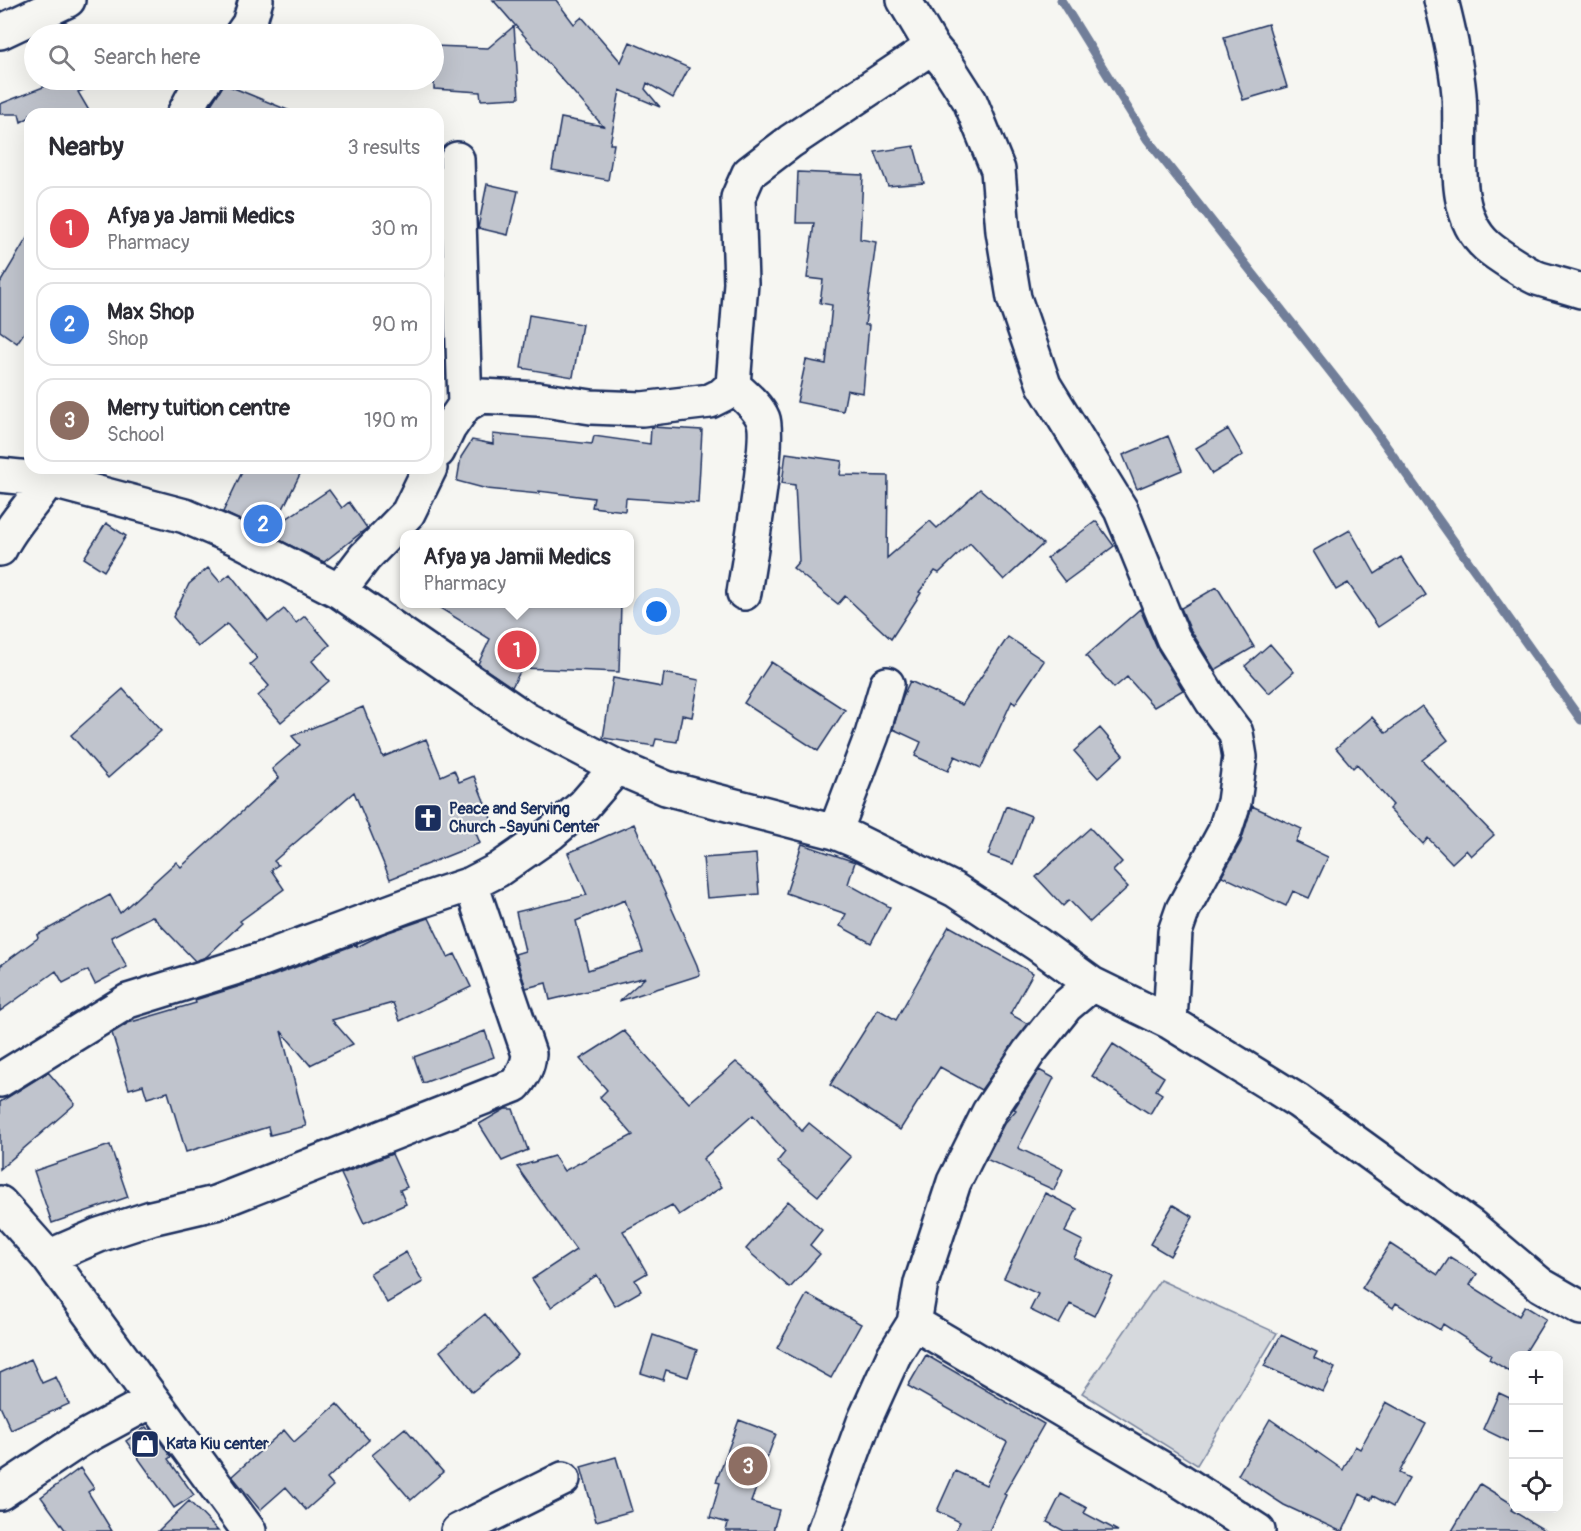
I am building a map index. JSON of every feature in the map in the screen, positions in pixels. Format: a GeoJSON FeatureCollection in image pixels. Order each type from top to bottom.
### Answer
{"type":"FeatureCollection","features":[{"type":"Feature","properties":{"kind":"street"},"geometry":{"type":"LineString","coordinates":[[0,32],[66,0]]}},
{"type":"Feature","properties":{"kind":"street"},"geometry":{"type":"LineString","coordinates":[[249,24],[256,0]]}},
{"type":"Feature","properties":{"kind":"street"},"geometry":{"type":"LineString","coordinates":[[904,0],[932,47],[947,65],[970,101],[998,170],[1003,231],[1014,298],[1044,385],[1121,510],[1173,638],[1212,701],[1236,733],[1240,757],[1234,802],[1224,833],[1183,909],[1175,932],[1170,1022]]}},
{"type":"Feature","properties":{"kind":"street"},"geometry":{"type":"LineString","coordinates":[[1441,0],[1451,40],[1459,95],[1459,159],[1463,202],[1473,230],[1488,247],[1535,277],[1581,291]]}},
{"type":"Feature","properties":{"kind":"street"},"geometry":{"type":"LineString","coordinates":[[444,438],[465,405],[481,396],[538,399],[591,407],[642,409],[710,401],[722,395],[733,385],[741,283],[738,198],[749,173],[791,141],[932,47]]}},
{"type":"Feature","properties":{"kind":"street"},"geometry":{"type":"LineString","coordinates":[[187,108],[198,90]]}},
{"type":"Feature","properties":{"kind":"street"},"geometry":{"type":"LineString","coordinates":[[457,159],[465,405]]}},
{"type":"Feature","properties":{"kind":"street"},"geometry":{"type":"LineString","coordinates":[[733,385],[756,407],[765,422],[763,459],[744,593]]}},
{"type":"Feature","properties":{"kind":"street"},"geometry":{"type":"LineString","coordinates":[[0,475],[52,474],[185,516],[236,538],[339,591],[527,720],[617,767],[666,788],[835,832],[955,890],[1037,944],[1092,984],[1170,1022],[1298,1101],[1471,1226],[1541,1285],[1581,1308]]}},
{"type":"Feature","properties":{"kind":"street"},"geometry":{"type":"LineString","coordinates":[[0,549],[8,532],[52,474]]}},
{"type":"Feature","properties":{"kind":"street"},"geometry":{"type":"LineString","coordinates":[[339,591],[364,557],[408,513],[427,474]]}},
{"type":"Feature","properties":{"kind":"street"},"geometry":{"type":"LineString","coordinates":[[835,832],[872,735],[887,684]]}},
{"type":"Feature","properties":{"kind":"street"},"geometry":{"type":"LineString","coordinates":[[0,1080],[128,1001],[260,960],[471,884],[498,870],[550,834],[584,805],[617,767]]}},
{"type":"Feature","properties":{"kind":"street"},"geometry":{"type":"LineString","coordinates":[[48,1257],[91,1238],[151,1218],[214,1203],[515,1085],[523,1076],[528,1064],[528,1054],[471,884]]}},
{"type":"Feature","properties":{"kind":"street"},"geometry":{"type":"LineString","coordinates":[[824,1531],[865,1419],[894,1354],[914,1323],[921,1283],[954,1182],[989,1112],[1029,1052],[1066,1006],[1092,984]]}},
{"type":"Feature","properties":{"kind":"street"},"geometry":{"type":"LineString","coordinates":[[0,1203],[48,1257],[249,1531]]}},
{"type":"Feature","properties":{"kind":"street"},"geometry":{"type":"LineString","coordinates":[[914,1323],[1161,1468],[1258,1531]]}},
{"type":"Feature","properties":{"kind":"street"},"geometry":{"type":"LineString","coordinates":[[0,1493],[81,1439],[153,1400]]}},
{"type":"Feature","properties":{"kind":"street"},"geometry":{"type":"LineString","coordinates":[[458,1531],[563,1479]]}},
{"type":"Feature","properties":{"kind":"shaded area"},"geometry":{"type":"Polygon","coordinates":[[[1160,1280],[1277,1333],[1197,1465],[1082,1393],[1160,1280]]]}},
{"type":"Feature","properties":{"kind":"building"},"geometry":{"type":"Polygon","coordinates":[[[493,0],[556,0],[574,24],[582,17],[621,62],[630,42],[689,68],[673,98],[647,83],[645,89],[660,107],[620,90],[610,144],[614,144],[608,180],[552,170],[561,118],[603,126],[493,0]]]}},
{"type":"Feature","properties":{"kind":"building"},"geometry":{"type":"Polygon","coordinates":[[[1268,24],[1287,87],[1243,100],[1224,37],[1268,24]]]}},
{"type":"Feature","properties":{"kind":"building"},"geometry":{"type":"Polygon","coordinates":[[[514,26],[519,98],[481,100],[480,92],[444,90],[444,46],[488,48],[514,26]]]}},
{"type":"Feature","properties":{"kind":"building"},"geometry":{"type":"Polygon","coordinates":[[[36,90],[83,90],[78,92],[87,108],[24,108],[24,120],[21,122],[19,114],[0,114],[0,104],[36,90]]]}},
{"type":"Feature","properties":{"kind":"building"},"geometry":{"type":"Polygon","coordinates":[[[220,90],[239,90],[283,108],[209,108],[220,90]]]}},
{"type":"Feature","properties":{"kind":"building"},"geometry":{"type":"Polygon","coordinates":[[[914,146],[924,183],[888,186],[875,152],[914,146]]]}},
{"type":"Feature","properties":{"kind":"building"},"geometry":{"type":"Polygon","coordinates":[[[798,172],[863,175],[860,239],[876,242],[865,325],[869,325],[863,393],[847,390],[843,411],[797,402],[806,360],[826,364],[832,305],[820,303],[823,280],[807,278],[814,223],[796,223],[798,172]]]}},
{"type":"Feature","properties":{"kind":"building"},"geometry":{"type":"Polygon","coordinates":[[[487,184],[518,191],[508,235],[478,228],[487,184]]]}},
{"type":"Feature","properties":{"kind":"building"},"geometry":{"type":"Polygon","coordinates":[[[24,243],[24,333],[17,343],[0,331],[0,283],[24,243]]]}},
{"type":"Feature","properties":{"kind":"building"},"geometry":{"type":"Polygon","coordinates":[[[529,315],[582,324],[573,377],[521,368],[529,315]]]}},
{"type":"Feature","properties":{"kind":"building"},"geometry":{"type":"Polygon","coordinates":[[[651,427],[702,430],[698,503],[626,498],[625,511],[592,507],[594,498],[539,491],[539,494],[487,489],[457,481],[461,457],[472,440],[493,444],[493,434],[592,444],[594,436],[650,444],[651,427]]]}},
{"type":"Feature","properties":{"kind":"building"},"geometry":{"type":"Polygon","coordinates":[[[1228,429],[1243,455],[1212,474],[1196,448],[1228,429]]]}},
{"type":"Feature","properties":{"kind":"building"},"geometry":{"type":"Polygon","coordinates":[[[1168,436],[1182,470],[1137,489],[1123,455],[1168,436]]]}},
{"type":"Feature","properties":{"kind":"building"},"geometry":{"type":"Polygon","coordinates":[[[786,453],[842,461],[840,475],[888,476],[887,558],[930,521],[937,528],[980,489],[1043,544],[1004,580],[970,543],[939,573],[935,571],[919,592],[921,593],[891,639],[845,596],[838,604],[793,568],[799,561],[795,485],[782,483],[786,453]]]}},
{"type":"Feature","properties":{"kind":"building"},"geometry":{"type":"Polygon","coordinates":[[[241,474],[300,474],[274,527],[329,490],[342,508],[349,502],[367,528],[324,562],[223,512],[241,474]]]}},
{"type":"Feature","properties":{"kind":"building"},"geometry":{"type":"Polygon","coordinates":[[[1096,521],[1114,546],[1065,582],[1047,558],[1096,521]]]}},
{"type":"Feature","properties":{"kind":"building"},"geometry":{"type":"Polygon","coordinates":[[[106,523],[126,536],[104,571],[84,558],[106,523]]]}},
{"type":"Feature","properties":{"kind":"building"},"geometry":{"type":"Polygon","coordinates":[[[1350,530],[1375,574],[1401,557],[1426,595],[1378,627],[1348,583],[1336,590],[1313,551],[1350,530]]]}},
{"type":"Feature","properties":{"kind":"building"},"geometry":{"type":"Polygon","coordinates":[[[208,568],[220,582],[230,574],[268,622],[284,609],[296,623],[305,616],[330,645],[312,661],[329,681],[281,722],[258,696],[269,686],[250,664],[257,658],[227,624],[198,647],[173,617],[189,584],[208,568]]]}},
{"type":"Feature","properties":{"kind":"building"},"geometry":{"type":"Polygon","coordinates":[[[1217,587],[1254,647],[1215,670],[1190,629],[1181,608],[1217,587]]]}},
{"type":"Feature","properties":{"kind":"building"},"geometry":{"type":"Polygon","coordinates":[[[440,608],[621,608],[619,672],[522,668],[512,687],[478,664],[490,639],[440,608]]]}},
{"type":"Feature","properties":{"kind":"building"},"geometry":{"type":"Polygon","coordinates":[[[1140,609],[1157,648],[1183,690],[1154,707],[1127,677],[1114,688],[1086,656],[1140,609]]]}},
{"type":"Feature","properties":{"kind":"building"},"geometry":{"type":"Polygon","coordinates":[[[1008,637],[1044,661],[1015,704],[1012,701],[981,768],[955,756],[948,771],[915,756],[921,742],[893,729],[910,681],[962,705],[1008,637]]]}},
{"type":"Feature","properties":{"kind":"building"},"geometry":{"type":"Polygon","coordinates":[[[1270,644],[1294,672],[1269,693],[1245,666],[1270,644]]]}},
{"type":"Feature","properties":{"kind":"building"},"geometry":{"type":"Polygon","coordinates":[[[771,662],[845,710],[818,751],[744,703],[771,662]]]}},
{"type":"Feature","properties":{"kind":"building"},"geometry":{"type":"Polygon","coordinates":[[[664,673],[699,680],[692,717],[682,715],[677,742],[656,739],[654,746],[603,738],[613,678],[662,687],[664,673]]]}},
{"type":"Feature","properties":{"kind":"building"},"geometry":{"type":"Polygon","coordinates":[[[123,689],[161,731],[108,778],[71,735],[123,689]]]}},
{"type":"Feature","properties":{"kind":"building"},"geometry":{"type":"Polygon","coordinates":[[[1422,706],[1448,740],[1422,760],[1494,835],[1471,856],[1466,850],[1452,863],[1428,838],[1423,844],[1389,809],[1393,805],[1357,764],[1353,768],[1336,748],[1372,717],[1386,733],[1422,706]]]}},
{"type":"Feature","properties":{"kind":"building"},"geometry":{"type":"Polygon","coordinates":[[[363,707],[383,757],[426,739],[441,776],[454,770],[459,782],[474,776],[492,821],[474,828],[480,843],[390,879],[354,792],[274,861],[278,865],[271,870],[284,889],[240,921],[242,923],[206,957],[195,961],[152,916],[111,937],[127,967],[95,984],[88,970],[63,983],[56,971],[0,1011],[0,966],[38,938],[37,935],[110,895],[120,913],[176,862],[181,867],[279,778],[272,769],[300,745],[292,736],[363,707]]]}},
{"type":"Feature","properties":{"kind":"building"},"geometry":{"type":"Polygon","coordinates":[[[1100,728],[1123,755],[1098,778],[1074,751],[1100,728]]]}},
{"type":"Feature","properties":{"kind":"building"},"geometry":{"type":"Polygon","coordinates":[[[1006,806],[1031,816],[1013,864],[988,855],[1006,806]]]}},
{"type":"Feature","properties":{"kind":"building"},"geometry":{"type":"Polygon","coordinates":[[[1252,806],[1302,829],[1296,842],[1328,857],[1309,898],[1293,891],[1286,906],[1222,876],[1241,842],[1252,806]]]}},
{"type":"Feature","properties":{"kind":"building"},"geometry":{"type":"Polygon","coordinates":[[[634,824],[700,975],[619,1001],[646,977],[550,1000],[546,983],[526,988],[515,954],[525,951],[516,912],[587,895],[568,853],[634,824]],[[625,900],[576,921],[588,970],[643,952],[625,900]]]}},
{"type":"Feature","properties":{"kind":"building"},"geometry":{"type":"Polygon","coordinates":[[[1090,828],[1122,862],[1113,871],[1128,887],[1090,922],[1069,900],[1063,906],[1036,877],[1090,828]]]}},
{"type":"Feature","properties":{"kind":"building"},"geometry":{"type":"Polygon","coordinates":[[[802,844],[855,862],[848,884],[890,907],[871,943],[840,926],[846,914],[786,893],[802,844]]]}},
{"type":"Feature","properties":{"kind":"building"},"geometry":{"type":"Polygon","coordinates":[[[756,854],[759,894],[707,898],[703,858],[756,854]]]}},
{"type":"Feature","properties":{"kind":"building"},"geometry":{"type":"Polygon","coordinates":[[[429,918],[448,957],[455,954],[471,987],[400,1021],[393,1003],[332,1020],[353,1044],[310,1065],[281,1031],[306,1126],[270,1135],[268,1127],[186,1152],[168,1092],[147,1098],[143,1085],[129,1089],[112,1033],[128,1023],[196,1003],[195,1000],[267,978],[357,944],[357,947],[383,934],[429,918]]]}},
{"type":"Feature","properties":{"kind":"building"},"geometry":{"type":"Polygon","coordinates":[[[949,926],[1033,973],[1010,1014],[1028,1024],[981,1090],[940,1067],[900,1130],[830,1085],[878,1009],[896,1020],[949,926]]]}},
{"type":"Feature","properties":{"kind":"building"},"geometry":{"type":"Polygon","coordinates":[[[485,1031],[494,1057],[423,1083],[414,1057],[485,1031]]]}},
{"type":"Feature","properties":{"kind":"building"},"geometry":{"type":"Polygon","coordinates":[[[624,1031],[689,1103],[736,1062],[759,1081],[802,1131],[809,1123],[851,1157],[818,1196],[777,1162],[785,1152],[753,1115],[703,1159],[722,1187],[679,1215],[672,1205],[623,1231],[647,1273],[635,1280],[641,1291],[615,1306],[597,1275],[551,1307],[532,1279],[576,1250],[517,1167],[554,1156],[564,1171],[633,1135],[600,1097],[607,1090],[580,1059],[624,1031]]]}},
{"type":"Feature","properties":{"kind":"building"},"geometry":{"type":"Polygon","coordinates":[[[1113,1044],[1164,1077],[1156,1090],[1162,1094],[1150,1114],[1092,1076],[1113,1044]]]}},
{"type":"Feature","properties":{"kind":"building"},"geometry":{"type":"Polygon","coordinates":[[[1039,1070],[1054,1078],[1018,1148],[1063,1169],[1054,1190],[986,1159],[1004,1124],[1016,1110],[1014,1109],[1039,1070]]]}},
{"type":"Feature","properties":{"kind":"building"},"geometry":{"type":"Polygon","coordinates":[[[48,1072],[75,1104],[0,1169],[0,1102],[48,1072]]]}},
{"type":"Feature","properties":{"kind":"building"},"geometry":{"type":"Polygon","coordinates":[[[505,1109],[513,1109],[528,1150],[502,1161],[479,1124],[505,1109]]]}},
{"type":"Feature","properties":{"kind":"building"},"geometry":{"type":"Polygon","coordinates":[[[110,1145],[128,1197],[52,1223],[34,1171],[110,1145]]]}},
{"type":"Feature","properties":{"kind":"building"},"geometry":{"type":"Polygon","coordinates":[[[392,1154],[407,1187],[400,1190],[406,1204],[364,1223],[341,1174],[392,1154]]]}},
{"type":"Feature","properties":{"kind":"building"},"geometry":{"type":"Polygon","coordinates":[[[1045,1193],[1077,1209],[1065,1232],[1083,1241],[1074,1258],[1113,1277],[1094,1316],[1070,1304],[1059,1324],[1030,1310],[1038,1294],[1004,1278],[1045,1193]]]}},
{"type":"Feature","properties":{"kind":"building"},"geometry":{"type":"Polygon","coordinates":[[[788,1201],[822,1230],[810,1245],[820,1254],[790,1288],[746,1249],[788,1201]]]}},
{"type":"Feature","properties":{"kind":"building"},"geometry":{"type":"Polygon","coordinates":[[[1173,1205],[1193,1217],[1170,1256],[1150,1244],[1173,1205]]]}},
{"type":"Feature","properties":{"kind":"building"},"geometry":{"type":"Polygon","coordinates":[[[1390,1244],[1438,1275],[1450,1257],[1477,1274],[1470,1285],[1519,1316],[1525,1306],[1546,1319],[1526,1351],[1509,1351],[1509,1371],[1489,1359],[1491,1355],[1443,1324],[1440,1330],[1396,1303],[1393,1308],[1362,1288],[1390,1244]]]}},
{"type":"Feature","properties":{"kind":"building"},"geometry":{"type":"Polygon","coordinates":[[[406,1252],[423,1282],[387,1303],[370,1273],[406,1252]]]}},
{"type":"Feature","properties":{"kind":"building"},"geometry":{"type":"Polygon","coordinates":[[[807,1294],[861,1324],[831,1378],[777,1348],[807,1294]]]}},
{"type":"Feature","properties":{"kind":"building"},"geometry":{"type":"Polygon","coordinates":[[[485,1314],[518,1355],[472,1392],[440,1351],[485,1314]]]}},
{"type":"Feature","properties":{"kind":"building"},"geometry":{"type":"Polygon","coordinates":[[[653,1335],[697,1350],[688,1377],[666,1370],[663,1380],[641,1373],[653,1335]]]}},
{"type":"Feature","properties":{"kind":"building"},"geometry":{"type":"Polygon","coordinates":[[[1281,1335],[1317,1352],[1314,1358],[1335,1368],[1323,1392],[1264,1366],[1281,1335]]]}},
{"type":"Feature","properties":{"kind":"building"},"geometry":{"type":"Polygon","coordinates":[[[926,1355],[1044,1424],[1004,1494],[1006,1495],[989,1531],[955,1531],[960,1522],[937,1511],[955,1471],[986,1485],[1007,1442],[908,1386],[926,1355]]]}},
{"type":"Feature","properties":{"kind":"building"},"geometry":{"type":"Polygon","coordinates":[[[31,1359],[42,1383],[56,1377],[69,1404],[11,1430],[0,1406],[0,1373],[31,1359]]]}},
{"type":"Feature","properties":{"kind":"building"},"geometry":{"type":"Polygon","coordinates":[[[1499,1393],[1509,1398],[1509,1442],[1483,1429],[1499,1393]]]}},
{"type":"Feature","properties":{"kind":"building"},"geometry":{"type":"Polygon","coordinates":[[[1386,1402],[1426,1424],[1399,1473],[1409,1478],[1393,1507],[1373,1496],[1371,1500],[1360,1494],[1343,1531],[1340,1531],[1284,1505],[1238,1475],[1270,1419],[1343,1470],[1355,1446],[1360,1449],[1386,1402]]]}},
{"type":"Feature","properties":{"kind":"building"},"geometry":{"type":"Polygon","coordinates":[[[337,1404],[369,1440],[327,1479],[333,1486],[306,1510],[286,1487],[260,1510],[232,1476],[284,1430],[294,1442],[337,1404]]]}},
{"type":"Feature","properties":{"kind":"building"},"geometry":{"type":"Polygon","coordinates":[[[739,1420],[776,1434],[751,1502],[779,1510],[773,1531],[726,1531],[728,1523],[710,1518],[720,1483],[716,1482],[739,1420]]]}},
{"type":"Feature","properties":{"kind":"building"},"geometry":{"type":"Polygon","coordinates":[[[146,1427],[149,1431],[151,1429],[171,1457],[168,1459],[194,1495],[174,1508],[126,1441],[146,1427]]]}},
{"type":"Feature","properties":{"kind":"building"},"geometry":{"type":"Polygon","coordinates":[[[405,1428],[443,1472],[411,1500],[372,1455],[405,1428]]]}},
{"type":"Feature","properties":{"kind":"building"},"geometry":{"type":"Polygon","coordinates":[[[616,1457],[632,1511],[596,1521],[581,1467],[616,1457]]]}},
{"type":"Feature","properties":{"kind":"building"},"geometry":{"type":"Polygon","coordinates":[[[80,1468],[94,1488],[88,1492],[112,1531],[66,1531],[41,1497],[80,1468]]]}},
{"type":"Feature","properties":{"kind":"building"},"geometry":{"type":"Polygon","coordinates":[[[1480,1484],[1509,1502],[1509,1513],[1516,1513],[1546,1531],[1452,1531],[1480,1484]]]}},
{"type":"Feature","properties":{"kind":"building"},"geometry":{"type":"Polygon","coordinates":[[[1061,1494],[1087,1508],[1084,1513],[1118,1531],[1064,1531],[1047,1522],[1061,1494]]]}},
{"type":"Feature","properties":{"kind":"building"},"geometry":{"type":"Polygon","coordinates":[[[189,1501],[218,1531],[158,1531],[189,1501]]]}},
{"type":"Feature","properties":{"kind":"waterway"},"geometry":{"type":"LineString","coordinates":[[1061,0],[1147,139],[1362,412],[1581,720]]}},
{"type":"Feature","properties":{"kind":"place","name":"Max Shop"},"geometry":{"type":"Point","coordinates":[263,524]}},
{"type":"Feature","properties":{"kind":"place","name":"Afya ya Jamii Medics"},"geometry":{"type":"Point","coordinates":[517,650]}},
{"type":"Feature","properties":{"kind":"place","name":"Peace and Serving Church -Sayuni Center"},"geometry":{"type":"Point","coordinates":[428,818]}},
{"type":"Feature","properties":{"kind":"place","name":"Kata Kiu center"},"geometry":{"type":"Point","coordinates":[145,1444]}},
{"type":"Feature","properties":{"kind":"place","name":"Merry tuition centre"},"geometry":{"type":"Point","coordinates":[748,1466]}}]}
